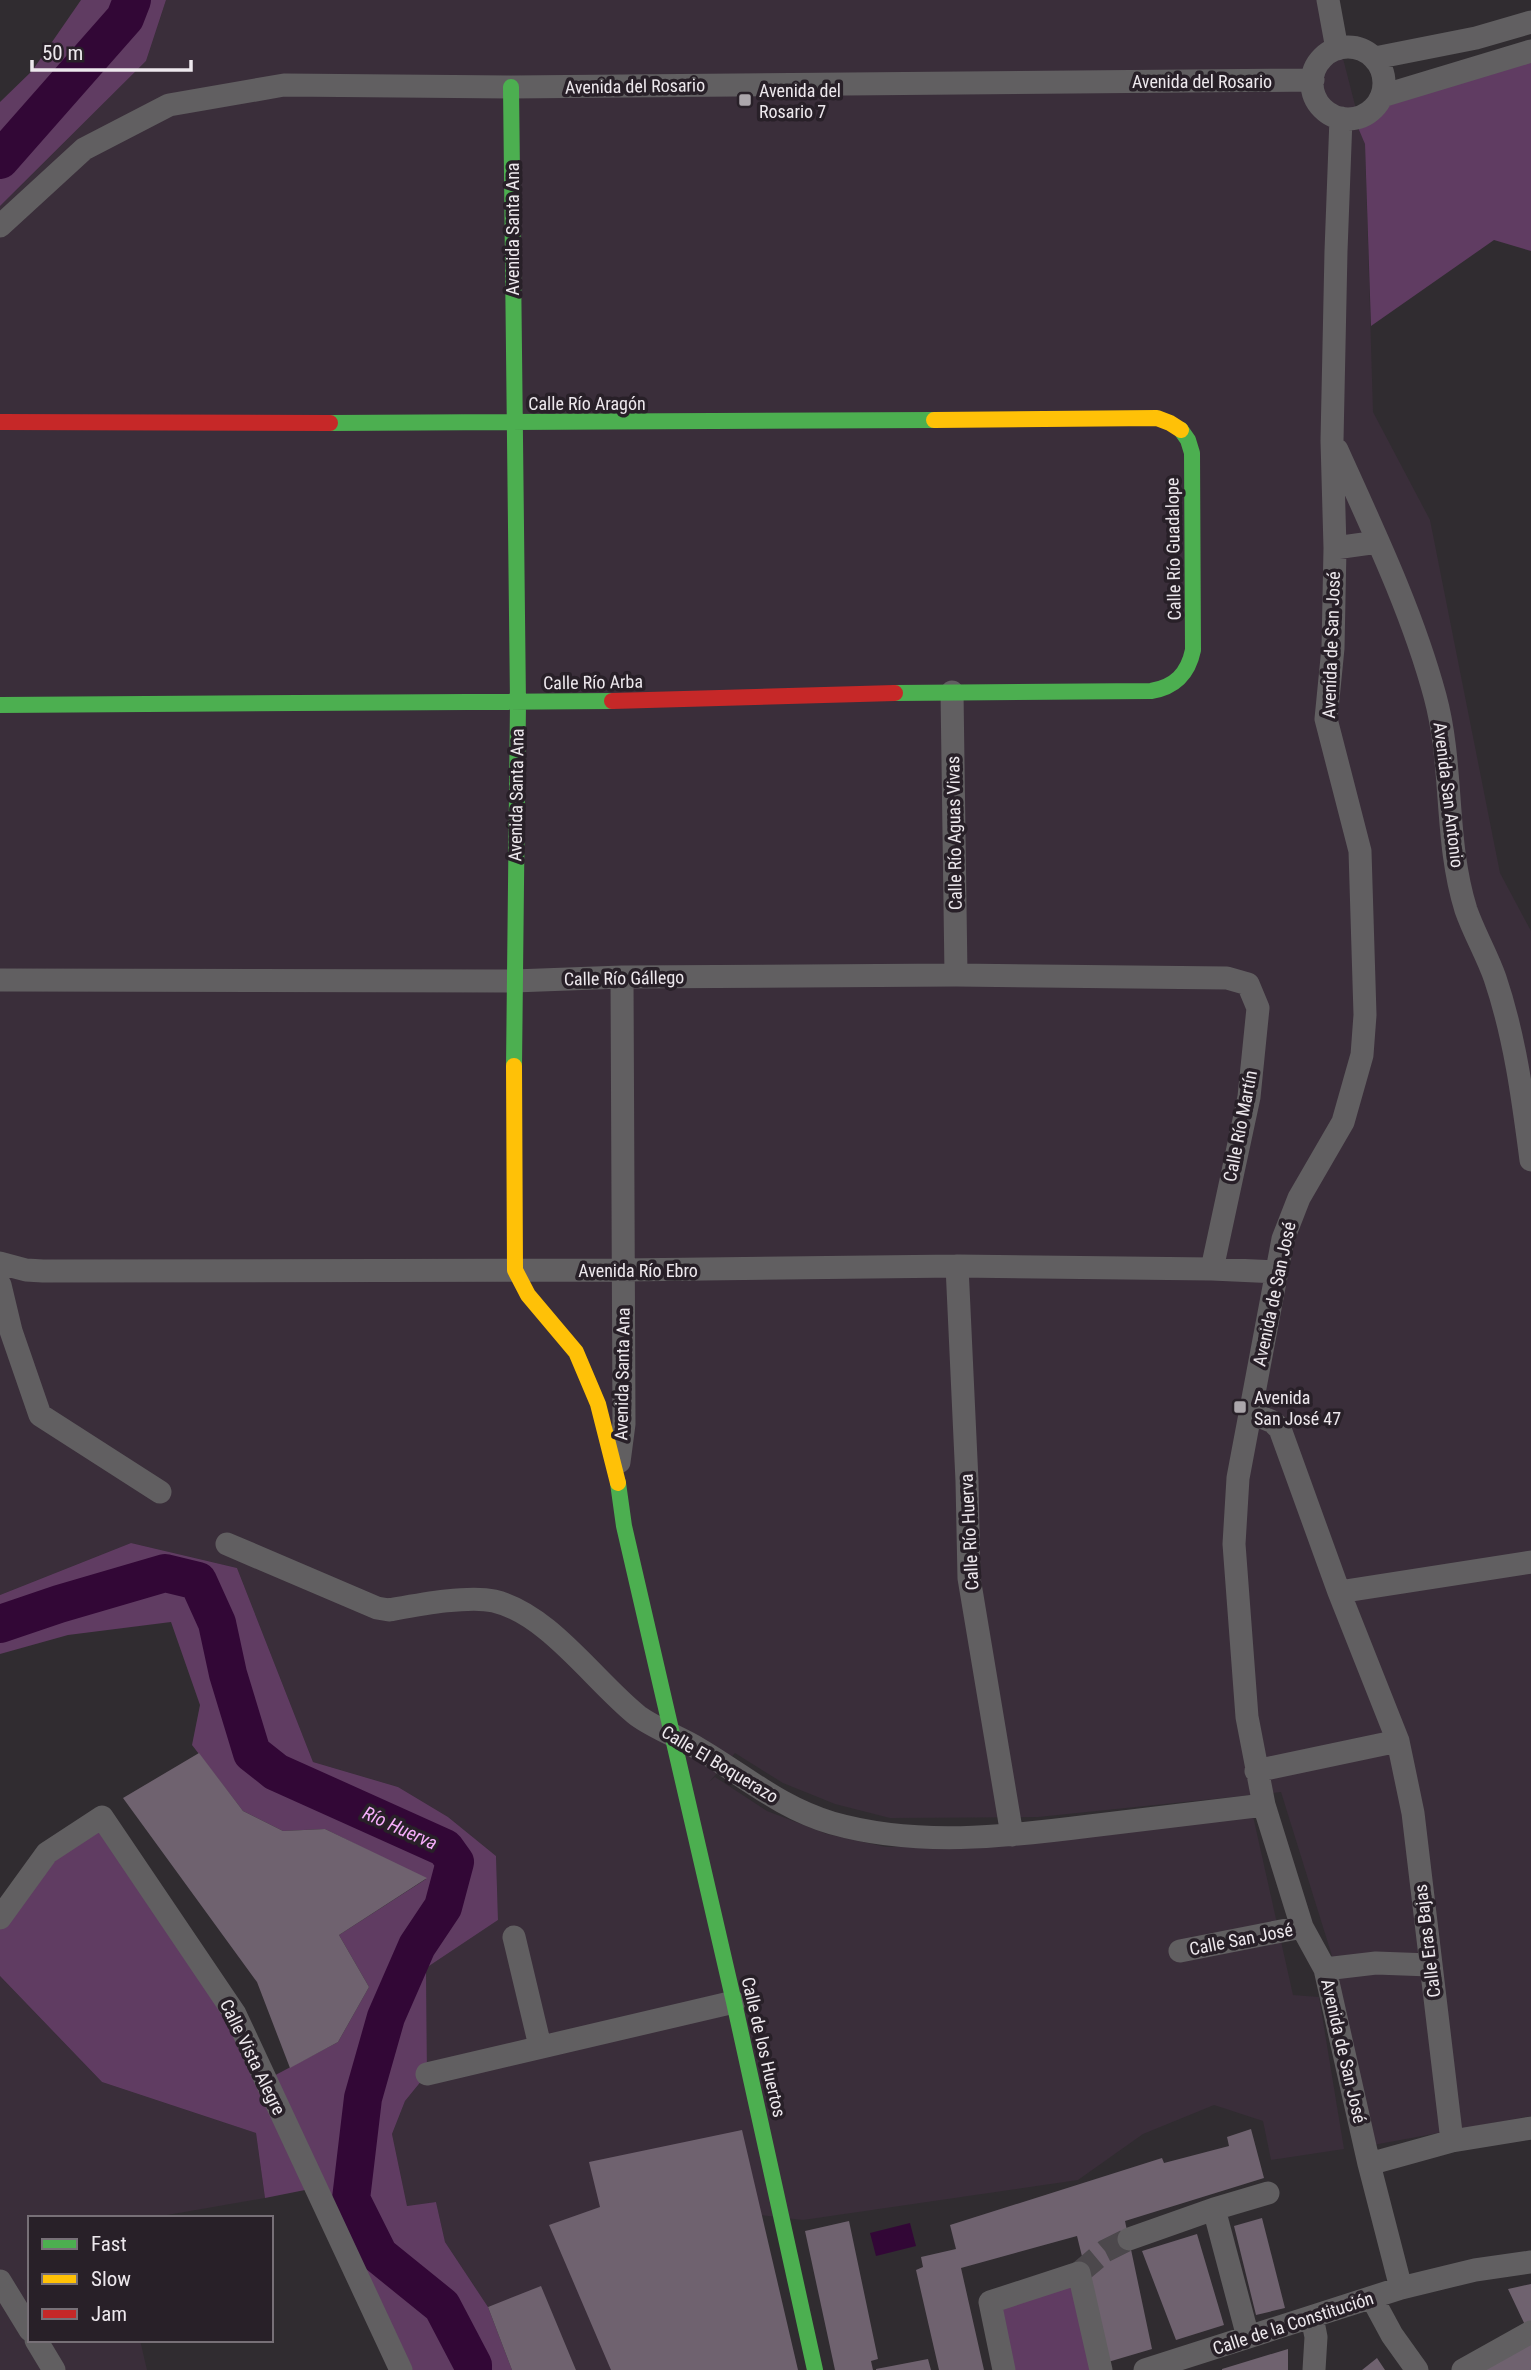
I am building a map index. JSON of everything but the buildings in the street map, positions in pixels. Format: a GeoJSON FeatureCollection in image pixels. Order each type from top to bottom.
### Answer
{"type":"FeatureCollection","features":[{"type":"Feature","properties":{"kind":"street"},"geometry":{"type":"LineString","coordinates":[[1328,0],[1337,49]]}},
{"type":"Feature","properties":{"kind":"street"},"geometry":{"type":"LineString","coordinates":[[1375,58],[1476,38],[1531,22]]}},
{"type":"Feature","properties":{"kind":"street"},"geometry":{"type":"LineString","coordinates":[[1357,48],[1375,58],[1384,76],[1382,96],[1375,106],[1366,114],[1354,118],[1341,118],[1323,108],[1317,100],[1313,80],[1320,61],[1337,49],[1357,48]]}},
{"type":"Feature","properties":{"kind":"street"},"geometry":{"type":"LineString","coordinates":[[1382,96],[1531,51]]}},
{"type":"Feature","properties":{"kind":"street","name":"Avenida del Rosario"},"geometry":{"type":"LineString","coordinates":[[0,226],[85,149],[169,105],[284,85],[511,87],[1313,80]]}},
{"type":"Feature","properties":{"kind":"street","name":"Avenida Santa Ana"},"geometry":{"type":"LineString","coordinates":[[511,87],[518,703],[514,1270],[528,1295],[560,1332],[581,1363],[598,1404],[617,1476],[624,1526],[670,1732]]}},
{"type":"Feature","properties":{"kind":"street","name":"Avenida de San José"},"geometry":{"type":"LineString","coordinates":[[1341,118],[1332,441],[1335,548],[1333,648],[1326,719],[1360,851],[1365,1015],[1362,1055],[1343,1122],[1299,1198],[1290,1219],[1276,1272],[1238,1478],[1234,1544],[1247,1717],[1256,1771],[1302,1927],[1325,1969],[1369,2164],[1401,2288]]}},
{"type":"Feature","properties":{"kind":"street","name":"Calle Río Aragón"},"geometry":{"type":"LineString","coordinates":[[0,422],[514,423],[1147,417],[1174,425]]}},
{"type":"Feature","properties":{"kind":"street","name":"Calle Río Guadalope"},"geometry":{"type":"LineString","coordinates":[[1174,425],[1186,436],[1192,453],[1193,650],[1183,676]]}},
{"type":"Feature","properties":{"kind":"street","name":"Avenida San Antonio"},"geometry":{"type":"LineString","coordinates":[[1332,441],[1402,600],[1435,696],[1447,761],[1453,852],[1466,910],[1495,978],[1525,1071],[1531,1160]]}},
{"type":"Feature","properties":{"kind":"street","name":"Avenida de San José"},"geometry":{"type":"LineString","coordinates":[[1335,548],[1378,542]]}},
{"type":"Feature","properties":{"kind":"street","name":"Calle Río Arba"},"geometry":{"type":"LineString","coordinates":[[0,705],[518,703],[952,692],[1151,691],[1169,687],[1183,676]]}},
{"type":"Feature","properties":{"kind":"street","name":"Calle Río Aguas Vivas"},"geometry":{"type":"LineString","coordinates":[[952,692],[956,975]]}},
{"type":"Feature","properties":{"kind":"street","name":"Calle Río Gállego"},"geometry":{"type":"LineString","coordinates":[[0,980],[514,981],[622,977],[956,975],[1227,978],[1248,984]]}},
{"type":"Feature","properties":{"kind":"street","name":"Avenida Santa Ana"},"geometry":{"type":"LineString","coordinates":[[617,1476],[624,1424],[622,977]]}},
{"type":"Feature","properties":{"kind":"street","name":"Calle Río Martín"},"geometry":{"type":"LineString","coordinates":[[1212,1269],[1249,1097],[1258,1008],[1248,984]]}},
{"type":"Feature","properties":{"kind":"street","name":"Avenida Río Ebro"},"geometry":{"type":"LineString","coordinates":[[0,1263],[26,1270],[43,1271],[623,1270],[957,1266],[1276,1272]]}},
{"type":"Feature","properties":{"kind":"street","name":"Calle Río Huerva"},"geometry":{"type":"LineString","coordinates":[[957,1266],[969,1578],[1012,1836]]}},
{"type":"Feature","properties":{"kind":"street"},"geometry":{"type":"LineString","coordinates":[[0,1285],[11,1331],[40,1415],[160,1492]]}},
{"type":"Feature","properties":{"kind":"street","name":"Calle Eras Bajas"},"geometry":{"type":"LineString","coordinates":[[1249,1412],[1273,1422],[1280,1429],[1339,1592],[1398,1741],[1413,1813],[1452,2141]]}},
{"type":"Feature","properties":{"kind":"street","name":"Calle El Boquerazo"},"geometry":{"type":"LineString","coordinates":[[228,1544],[377,1608],[389,1610],[469,1600],[484,1600],[508,1606],[543,1627],[638,1716],[670,1732],[774,1798],[803,1812],[863,1831],[919,1838],[1012,1836],[1264,1805]]}},
{"type":"Feature","properties":{"kind":"street"},"geometry":{"type":"LineString","coordinates":[[1339,1592],[1531,1562]]}},
{"type":"Feature","properties":{"kind":"street","name":"Calle de los Huertos"},"geometry":{"type":"LineString","coordinates":[[670,1732],[734,2001],[815,2370]]}},
{"type":"Feature","properties":{"kind":"street"},"geometry":{"type":"LineString","coordinates":[[1256,1771],[1398,1741]]}},
{"type":"Feature","properties":{"kind":"street","name":"Calle Vista Alegre"},"geometry":{"type":"LineString","coordinates":[[0,1918],[47,1853],[102,1817],[235,2014],[401,2370]]}},
{"type":"Feature","properties":{"kind":"street","name":"Calle San José"},"geometry":{"type":"LineString","coordinates":[[1180,1951],[1302,1927]]}},
{"type":"Feature","properties":{"kind":"street"},"geometry":{"type":"LineString","coordinates":[[514,1937],[540,2046]]}},
{"type":"Feature","properties":{"kind":"street"},"geometry":{"type":"LineString","coordinates":[[1325,1969],[1376,1963],[1430,1965]]}},
{"type":"Feature","properties":{"kind":"street"},"geometry":{"type":"LineString","coordinates":[[427,2074],[734,2001]]}},
{"type":"Feature","properties":{"kind":"street"},"geometry":{"type":"LineString","coordinates":[[1369,2164],[1452,2141],[1531,2128]]}},
{"type":"Feature","properties":{"kind":"street"},"geometry":{"type":"LineString","coordinates":[[1129,2239],[1268,2193]]}},
{"type":"Feature","properties":{"kind":"street"},"geometry":{"type":"LineString","coordinates":[[1214,2209],[1248,2337]]}},
{"type":"Feature","properties":{"kind":"street","name":"Calle de la Constitución"},"geometry":{"type":"LineString","coordinates":[[1145,2370],[1401,2288],[1475,2270],[1531,2262]]}},
{"type":"Feature","properties":{"kind":"street"},"geometry":{"type":"LineString","coordinates":[[1004,2370],[990,2302],[1079,2273],[1101,2370]]}},
{"type":"Feature","properties":{"kind":"street"},"geometry":{"type":"LineString","coordinates":[[0,2281],[28,2327]]}},
{"type":"Feature","properties":{"kind":"street"},"geometry":{"type":"LineString","coordinates":[[1371,2298],[1392,2335],[1417,2370]]}},
{"type":"Feature","properties":{"kind":"street"},"geometry":{"type":"LineString","coordinates":[[1312,2317],[1316,2337],[1314,2370]]}},
{"type":"Feature","properties":{"kind":"street"},"geometry":{"type":"LineString","coordinates":[[1463,2370],[1531,2332]]}},
{"type":"Feature","properties":{"kind":"street"},"geometry":{"type":"LineString","coordinates":[[37,2342],[54,2370]]}},
{"type":"Feature","properties":{"kind":"shaded area"},"geometry":{"type":"Polygon","coordinates":[[[81,0],[166,0],[146,61],[0,206],[0,102],[32,71],[81,0]]]}},
{"type":"Feature","properties":{"kind":"shaded area"},"geometry":{"type":"Polygon","coordinates":[[[166,0],[1328,0],[1365,144],[1373,412],[1430,520],[1500,873],[1531,931],[1531,2116],[1373,2145],[1332,1956],[1281,1792],[1038,1817],[890,1818],[835,1804],[783,1783],[735,1753],[709,1782],[715,1777],[767,1811],[827,1834],[886,1847],[1023,1844],[1253,1816],[1293,1995],[1319,1997],[1344,2149],[1271,2160],[1263,2121],[1214,2105],[1143,2134],[1078,2180],[803,2220],[760,2215],[798,2370],[576,2370],[541,2287],[488,2307],[445,2242],[436,2202],[407,2206],[392,2134],[405,2101],[427,2074],[426,1968],[498,1920],[496,1856],[448,1817],[398,1787],[313,1762],[237,1568],[131,1543],[0,1595],[0,206],[146,61],[166,0]]]}},
{"type":"Feature","properties":{"kind":"shaded area"},"geometry":{"type":"Polygon","coordinates":[[[1531,51],[1531,251],[1494,240],[1371,326],[1365,144],[1354,118],[1370,110],[1382,96],[1531,51]]]}},
{"type":"Feature","properties":{"kind":"shaded area"},"geometry":{"type":"Polygon","coordinates":[[[131,1543],[237,1568],[313,1762],[398,1787],[448,1817],[496,1856],[498,1920],[426,1968],[427,2074],[405,2101],[392,2134],[407,2206],[436,2202],[445,2242],[488,2307],[512,2370],[401,2370],[315,2188],[265,2198],[256,2133],[102,2082],[0,1976],[0,1918],[47,1853],[102,1817],[266,2080],[338,2042],[369,1987],[339,1935],[426,1879],[325,1829],[283,1831],[243,1811],[192,1745],[200,1705],[171,1622],[68,1635],[0,1654],[0,1595],[131,1543]]]}},
{"type":"Feature","properties":{"kind":"shaded area"},"geometry":{"type":"Polygon","coordinates":[[[0,1976],[102,2082],[256,2133],[265,2198],[162,2216],[28,2216],[28,2342],[140,2342],[147,2370],[0,2370],[0,1976]]]}},
{"type":"Feature","properties":{"kind":"shaded area"},"geometry":{"type":"Polygon","coordinates":[[[910,2223],[916,2246],[876,2256],[870,2233],[910,2223]]]}},
{"type":"Feature","properties":{"kind":"shaded area"},"geometry":{"type":"Polygon","coordinates":[[[1076,2280],[1095,2370],[1010,2370],[997,2306],[1076,2280]]]}},
{"type":"Feature","properties":{"kind":"waterway","name":"Río Huerva"},"geometry":{"type":"LineString","coordinates":[[0,160],[125,18],[132,0]]}},
{"type":"Feature","properties":{"kind":"waterway","name":"Río Huerva"},"geometry":{"type":"LineString","coordinates":[[0,1624],[165,1573],[198,1581],[217,1623],[228,1674],[252,1753],[276,1772],[445,1848],[455,1862],[443,1907],[417,1946],[386,2017],[363,2098],[351,2199],[379,2255],[442,2306],[473,2365],[473,2370]]}},
{"type":"Feature","properties":{"kind":"tunnel"},"geometry":{"type":"LineString","coordinates":[[1079,2273],[1105,2251],[1129,2239]]}},
{"type":"Feature","properties":{"kind":"traffic: fast"},"geometry":{"type":"LineString","coordinates":[[511,87],[518,703],[514,1066]]}},
{"type":"Feature","properties":{"kind":"traffic: fast"},"geometry":{"type":"LineString","coordinates":[[330,423],[934,420]]}},
{"type":"Feature","properties":{"kind":"traffic: fast"},"geometry":{"type":"LineString","coordinates":[[895,693],[1151,691],[1174,683],[1188,666],[1193,650],[1192,453],[1181,430]]}},
{"type":"Feature","properties":{"kind":"traffic: fast"},"geometry":{"type":"LineString","coordinates":[[0,705],[612,701]]}},
{"type":"Feature","properties":{"kind":"traffic: fast"},"geometry":{"type":"LineString","coordinates":[[618,1483],[624,1526],[734,2002],[815,2370]]}},
{"type":"Feature","properties":{"kind":"traffic: slow"},"geometry":{"type":"LineString","coordinates":[[934,420],[1157,418],[1181,430]]}},
{"type":"Feature","properties":{"kind":"traffic: slow"},"geometry":{"type":"LineString","coordinates":[[514,1066],[515,1270],[528,1295],[576,1352],[598,1404],[618,1483]]}},
{"type":"Feature","properties":{"kind":"traffic: jam"},"geometry":{"type":"LineString","coordinates":[[0,422],[330,423]]}},
{"type":"Feature","properties":{"kind":"traffic: jam"},"geometry":{"type":"LineString","coordinates":[[612,701],[895,693]]}},
{"type":"Feature","properties":{"kind":"place","name":"Avenida del Rosario 7"},"geometry":{"type":"Point","coordinates":[745,100]}},
{"type":"Feature","properties":{"kind":"place","name":"Avenida San José 47"},"geometry":{"type":"Point","coordinates":[1240,1407]}}]}
